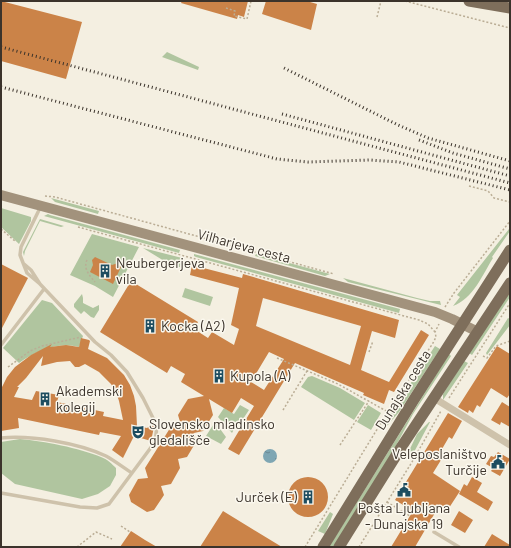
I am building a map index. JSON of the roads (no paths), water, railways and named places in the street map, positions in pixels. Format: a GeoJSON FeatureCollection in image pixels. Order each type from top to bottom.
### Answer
{"type":"FeatureCollection","features":[{"type":"Feature","properties":{"kind":"main road"},"geometry":{"type":"LineString","coordinates":[[469,1],[510,8]]}},
{"type":"Feature","properties":{"kind":"main road","name":"Vilharjeva cesta"},"geometry":{"type":"LineString","coordinates":[[1,195],[42,201],[435,312],[478,332]]}},
{"type":"Feature","properties":{"kind":"main road","name":"Dunajska cesta"},"geometry":{"type":"LineString","coordinates":[[323,547],[413,401],[510,250]]}},
{"type":"Feature","properties":{"kind":"main road","name":"Dunajska cesta"},"geometry":{"type":"LineString","coordinates":[[339,547],[402,446],[510,283]]}},
{"type":"Feature","properties":{"kind":"street"},"geometry":{"type":"LineString","coordinates":[[434,398],[510,445]]}},
{"type":"Feature","properties":{"kind":"lane"},"geometry":{"type":"LineString","coordinates":[[1,493],[80,508],[97,508],[109,504],[154,442],[157,426],[143,398],[127,372],[40,284],[27,273],[20,256],[21,247],[42,201]]}},
{"type":"Feature","properties":{"kind":"lane"},"geometry":{"type":"LineString","coordinates":[[1,345],[44,289]]}},
{"type":"Feature","properties":{"kind":"lane"},"geometry":{"type":"LineString","coordinates":[[1,438],[18,436],[32,437],[65,443],[107,457],[132,473]]}},
{"type":"Feature","properties":{"kind":"lane"},"geometry":{"type":"LineString","coordinates":[[434,532],[459,547]]}},
{"type":"Feature","properties":{"kind":"water"},"geometry":{"type":"Polygon","coordinates":[[[267,449],[273,449],[277,453],[277,459],[273,463],[267,463],[263,459],[263,453],[267,449]]]}},
{"type":"Feature","properties":{"kind":"railway"},"geometry":{"type":"LineString","coordinates":[[1,47],[510,183]]}},
{"type":"Feature","properties":{"kind":"railway"},"geometry":{"type":"LineString","coordinates":[[284,68],[398,125],[428,138],[510,161]]}},
{"type":"Feature","properties":{"kind":"railway"},"geometry":{"type":"LineString","coordinates":[[1,87],[277,159],[308,162],[370,160],[399,162],[510,190]]}},
{"type":"Feature","properties":{"kind":"railway"},"geometry":{"type":"LineString","coordinates":[[282,114],[510,176]]}},
{"type":"Feature","properties":{"kind":"railway"},"geometry":{"type":"LineString","coordinates":[[419,140],[453,153],[510,169]]}},
{"type":"Feature","properties":{"kind":"place","name":"Neubergerjeva vila"},"geometry":{"type":"Point","coordinates":[105,271]}},
{"type":"Feature","properties":{"kind":"place","name":"Kocka (A2)"},"geometry":{"type":"Point","coordinates":[150,326]}},
{"type":"Feature","properties":{"kind":"place","name":"Kupola (A)"},"geometry":{"type":"Point","coordinates":[219,376]}},
{"type":"Feature","properties":{"kind":"place","name":"Akademski kolegij"},"geometry":{"type":"Point","coordinates":[45,399]}},
{"type":"Feature","properties":{"kind":"place","name":"Slovensko mladinsko gledališče"},"geometry":{"type":"Point","coordinates":[138,432]}},
{"type":"Feature","properties":{"kind":"place","name":"Veleposlaništvo Turčije"},"geometry":{"type":"Point","coordinates":[498,462]}},
{"type":"Feature","properties":{"kind":"place","name":"Pošta Ljubljana - Dunajska 19"},"geometry":{"type":"Point","coordinates":[404,490]}},
{"type":"Feature","properties":{"kind":"place","name":"Jurček (E)"},"geometry":{"type":"Point","coordinates":[308,497]}}]}
